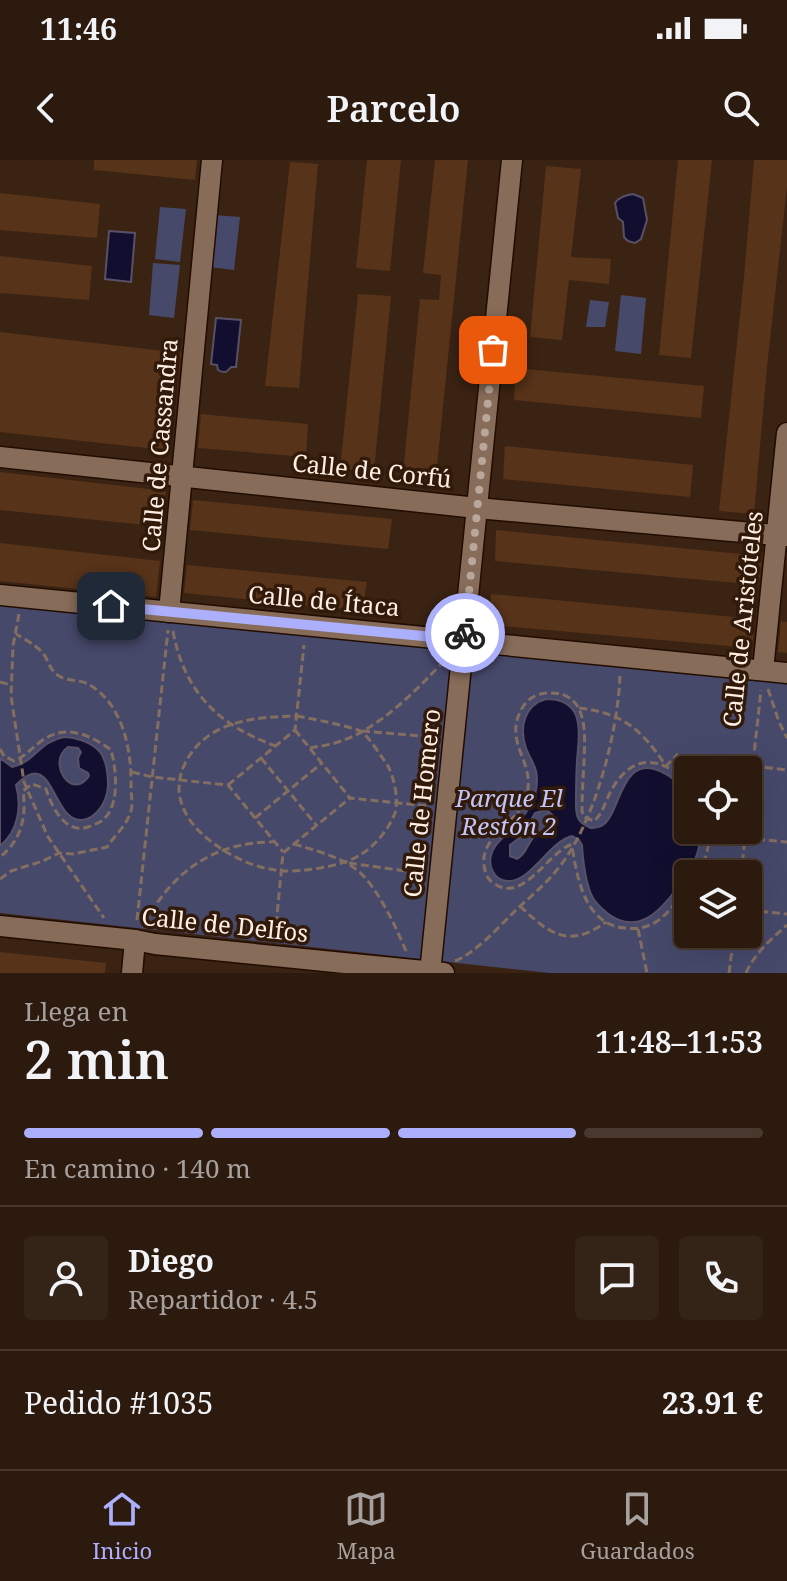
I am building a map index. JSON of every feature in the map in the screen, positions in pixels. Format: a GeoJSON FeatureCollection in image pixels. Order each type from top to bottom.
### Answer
{"type":"FeatureCollection","features":[{"type":"Feature","properties":{"kind":"street","name":"Calle de Cassandra"},"geometry":{"type":"LineString","coordinates":[[169,612],[212,160]]}},
{"type":"Feature","properties":{"kind":"street","name":"Calle de Homero"},"geometry":{"type":"LineString","coordinates":[[429,972],[512,160]]}},
{"type":"Feature","properties":{"kind":"street","name":"Calle de Aristóteles"},"geometry":{"type":"LineString","coordinates":[[763,670],[782,535],[787,433]]}},
{"type":"Feature","properties":{"kind":"street","name":"Calle de Corfú"},"geometry":{"type":"LineString","coordinates":[[0,457],[477,508],[782,535]]}},
{"type":"Feature","properties":{"kind":"street","name":"Calle de Ítaca"},"geometry":{"type":"LineString","coordinates":[[0,595],[787,673]]}},
{"type":"Feature","properties":{"kind":"street","name":"Calle de Delfos"},"geometry":{"type":"LineString","coordinates":[[0,926],[429,972]]}},
{"type":"Feature","properties":{"kind":"street"},"geometry":{"type":"LineString","coordinates":[[126,939],[132,973]]}},
{"type":"Feature","properties":{"kind":"path"},"geometry":{"type":"LineString","coordinates":[[23,597],[13,646],[11,696],[26,788],[48,837],[126,939]]}},
{"type":"Feature","properties":{"kind":"path"},"geometry":{"type":"LineString","coordinates":[[169,612],[185,669],[203,700],[230,725],[257,740],[276,746]]}},
{"type":"Feature","properties":{"kind":"path"},"geometry":{"type":"LineString","coordinates":[[126,939],[152,777],[169,612]]}},
{"type":"Feature","properties":{"kind":"path"},"geometry":{"type":"LineString","coordinates":[[132,772],[228,785],[295,730],[306,625]]}},
{"type":"Feature","properties":{"kind":"path"},"geometry":{"type":"LineString","coordinates":[[0,879],[11,871],[59,853],[73,854],[107,847],[132,810],[129,746],[117,715],[105,698],[87,683],[60,677],[50,668],[39,649],[16,634]]}},
{"type":"Feature","properties":{"kind":"path"},"geometry":{"type":"LineString","coordinates":[[310,748],[339,742],[362,731],[400,705],[464,640]]}},
{"type":"Feature","properties":{"kind":"path"},"geometry":{"type":"LineString","coordinates":[[345,862],[361,874],[429,972],[464,957],[557,871],[588,820],[616,717],[620,656]]}},
{"type":"Feature","properties":{"kind":"path"},"geometry":{"type":"LineString","coordinates":[[726,711],[763,670]]}},
{"type":"Feature","properties":{"kind":"path"},"geometry":{"type":"LineString","coordinates":[[763,670],[787,738]]}},
{"type":"Feature","properties":{"kind":"path","name":"Calle de Aristóteles"},"geometry":{"type":"LineString","coordinates":[[754,756],[763,670]]}},
{"type":"Feature","properties":{"kind":"path"},"geometry":{"type":"LineString","coordinates":[[0,682],[11,685]]}},
{"type":"Feature","properties":{"kind":"path"},"geometry":{"type":"LineString","coordinates":[[572,846],[559,850],[534,876],[514,888],[497,886],[484,868],[486,848],[518,813],[527,794],[529,774],[515,737],[515,726],[527,701],[546,693],[558,694],[570,698],[579,708],[585,734],[582,811],[588,820],[598,818],[612,789],[631,766],[651,762],[666,766]]}},
{"type":"Feature","properties":{"kind":"path"},"geometry":{"type":"LineString","coordinates":[[579,708],[616,717],[641,732],[674,772]]}},
{"type":"Feature","properties":{"kind":"path"},"geometry":{"type":"LineString","coordinates":[[362,731],[382,757],[396,790],[395,812],[385,830],[361,855],[345,862],[300,871],[281,871],[245,862],[221,851],[184,812],[178,780],[186,762],[196,745],[230,725],[256,718],[297,716],[362,731],[454,738]]}},
{"type":"Feature","properties":{"kind":"path"},"geometry":{"type":"LineString","coordinates":[[295,730],[350,798],[447,809]]}},
{"type":"Feature","properties":{"kind":"path"},"geometry":{"type":"LineString","coordinates":[[0,749],[4,756],[14,761],[55,734],[75,732],[85,734],[111,750],[115,764],[112,807],[105,818],[84,828],[68,825],[59,816],[46,789],[32,784],[26,788],[23,791],[24,820],[13,842],[0,857]]}},
{"type":"Feature","properties":{"kind":"path"},"geometry":{"type":"LineString","coordinates":[[666,766],[678,754]]}},
{"type":"Feature","properties":{"kind":"path"},"geometry":{"type":"LineString","coordinates":[[261,758],[317,826]]}},
{"type":"Feature","properties":{"kind":"path"},"geometry":{"type":"LineString","coordinates":[[255,818],[322,763]]}},
{"type":"Feature","properties":{"kind":"path"},"geometry":{"type":"LineString","coordinates":[[762,767],[787,770]]}},
{"type":"Feature","properties":{"kind":"path"},"geometry":{"type":"LineString","coordinates":[[228,785],[283,853],[273,956]]}},
{"type":"Feature","properties":{"kind":"path"},"geometry":{"type":"LineString","coordinates":[[283,853],[350,798]]}},
{"type":"Feature","properties":{"kind":"path"},"geometry":{"type":"LineString","coordinates":[[762,840],[787,842]]}},
{"type":"Feature","properties":{"kind":"path"},"geometry":{"type":"LineString","coordinates":[[126,939],[169,886],[194,865],[221,851],[249,842],[275,842]]}},
{"type":"Feature","properties":{"kind":"path"},"geometry":{"type":"LineString","coordinates":[[294,844],[345,862],[440,875]]}},
{"type":"Feature","properties":{"kind":"path"},"geometry":{"type":"LineString","coordinates":[[572,846],[586,900],[606,922],[638,929],[661,919],[674,903]]}},
{"type":"Feature","properties":{"kind":"path"},"geometry":{"type":"LineString","coordinates":[[520,906],[550,932],[562,936],[593,932],[606,922]]}},
{"type":"Feature","properties":{"kind":"path"},"geometry":{"type":"LineString","coordinates":[[762,911],[787,914]]}},
{"type":"Feature","properties":{"kind":"path"},"geometry":{"type":"LineString","coordinates":[[746,973],[757,954],[787,925]]}},
{"type":"Feature","properties":{"kind":"path"},"geometry":{"type":"LineString","coordinates":[[638,929],[647,973]]}},
{"type":"Feature","properties":{"kind":"path"},"geometry":{"type":"LineString","coordinates":[[729,973],[732,948]]}},
{"type":"Feature","properties":{"kind":"green space"},"geometry":{"type":"Polygon","coordinates":[[[160,207],[186,209],[180,262],[155,259],[160,207]]]}},
{"type":"Feature","properties":{"kind":"green space"},"geometry":{"type":"Polygon","coordinates":[[[214,215],[240,217],[234,270],[209,267],[214,215]]]}},
{"type":"Feature","properties":{"kind":"green space"},"geometry":{"type":"Polygon","coordinates":[[[153,263],[180,265],[174,318],[149,315],[153,263]]]}},
{"type":"Feature","properties":{"kind":"green space"},"geometry":{"type":"Polygon","coordinates":[[[621,295],[646,298],[641,354],[615,351],[621,295]]]}},
{"type":"Feature","properties":{"kind":"green space"},"geometry":{"type":"Polygon","coordinates":[[[590,300],[609,302],[605,327],[586,327],[590,300]]]}},
{"type":"Feature","properties":{"kind":"green space","name":"Parque El Restón 2"},"geometry":{"type":"Polygon","coordinates":[[[0,603],[787,682],[787,973],[550,973],[0,913],[0,603]]]}},
{"type":"Feature","properties":{"kind":"shaded area"},"geometry":{"type":"Polygon","coordinates":[[[633,194],[643,198],[647,220],[641,239],[635,243],[624,237],[623,222],[618,218],[615,203],[633,194]]]}},
{"type":"Feature","properties":{"kind":"shaded area"},"geometry":{"type":"Polygon","coordinates":[[[109,231],[135,233],[131,282],[105,279],[109,231]]]}},
{"type":"Feature","properties":{"kind":"shaded area"},"geometry":{"type":"Polygon","coordinates":[[[216,318],[241,320],[236,367],[224,372],[211,364],[216,318]]]}},
{"type":"Feature","properties":{"kind":"shaded area"},"geometry":{"type":"Polygon","coordinates":[[[546,699],[559,701],[574,711],[579,729],[576,810],[579,820],[591,828],[603,825],[609,818],[624,787],[637,770],[647,768],[660,771],[674,780],[674,844],[699,844],[695,860],[674,860],[674,892],[648,918],[629,922],[618,920],[598,905],[587,882],[582,845],[572,836],[554,847],[520,878],[511,881],[496,877],[491,867],[492,853],[522,819],[535,795],[536,771],[523,733],[525,718],[533,706],[546,699]],[[545,810],[535,813],[522,836],[510,845],[510,856],[520,857],[535,835],[554,824],[551,813],[545,810]]]}},
{"type":"Feature","properties":{"kind":"shaded area"},"geometry":{"type":"Polygon","coordinates":[[[55,739],[75,739],[91,744],[99,751],[107,773],[108,788],[104,803],[87,819],[71,817],[45,779],[38,774],[28,775],[16,785],[19,802],[15,826],[0,846],[0,758],[12,767],[55,739]],[[68,747],[60,762],[64,777],[75,785],[89,776],[79,768],[81,752],[78,748],[68,747]]]}},
{"type":"Feature","properties":{"kind":"building"},"geometry":{"type":"Polygon","coordinates":[[[94,160],[197,160],[195,180],[94,170],[94,160]]]}},
{"type":"Feature","properties":{"kind":"building"},"geometry":{"type":"Polygon","coordinates":[[[367,160],[401,160],[390,271],[356,268],[367,160]]]}},
{"type":"Feature","properties":{"kind":"building"},"geometry":{"type":"Polygon","coordinates":[[[435,160],[468,160],[436,476],[403,474],[420,299],[439,300],[441,275],[423,273],[435,160]]]}},
{"type":"Feature","properties":{"kind":"building"},"geometry":{"type":"Polygon","coordinates":[[[678,160],[712,160],[691,358],[659,355],[678,160]]]}},
{"type":"Feature","properties":{"kind":"building"},"geometry":{"type":"Polygon","coordinates":[[[754,160],[787,160],[787,187],[754,514],[719,511],[754,160]]]}},
{"type":"Feature","properties":{"kind":"building"},"geometry":{"type":"Polygon","coordinates":[[[290,162],[318,164],[299,388],[265,386],[290,162]]]}},
{"type":"Feature","properties":{"kind":"building"},"geometry":{"type":"Polygon","coordinates":[[[546,166],[581,169],[571,257],[611,259],[609,284],[569,280],[562,340],[530,337],[546,166]]]}},
{"type":"Feature","properties":{"kind":"building"},"geometry":{"type":"Polygon","coordinates":[[[0,193],[100,204],[97,238],[0,230],[0,193]]]}},
{"type":"Feature","properties":{"kind":"building"},"geometry":{"type":"Polygon","coordinates":[[[0,256],[92,266],[89,300],[0,293],[0,256]]]}},
{"type":"Feature","properties":{"kind":"building"},"geometry":{"type":"Polygon","coordinates":[[[358,294],[391,296],[374,471],[340,469],[358,294]]]}},
{"type":"Feature","properties":{"kind":"building"},"geometry":{"type":"Polygon","coordinates":[[[0,332],[181,353],[165,450],[0,432],[0,332]]]}},
{"type":"Feature","properties":{"kind":"building"},"geometry":{"type":"Polygon","coordinates":[[[516,368],[704,386],[701,418],[514,400],[516,368]]]}},
{"type":"Feature","properties":{"kind":"building"},"geometry":{"type":"Polygon","coordinates":[[[201,414],[308,424],[306,457],[198,448],[201,414]]]}},
{"type":"Feature","properties":{"kind":"building"},"geometry":{"type":"Polygon","coordinates":[[[505,446],[693,465],[690,497],[503,479],[505,446]]]}},
{"type":"Feature","properties":{"kind":"building"},"geometry":{"type":"Polygon","coordinates":[[[0,472],[166,491],[164,527],[0,510],[0,472]]]}},
{"type":"Feature","properties":{"kind":"building"},"geometry":{"type":"Polygon","coordinates":[[[193,500],[392,519],[388,549],[190,530],[193,500]]]}},
{"type":"Feature","properties":{"kind":"building"},"geometry":{"type":"Polygon","coordinates":[[[496,530],[762,556],[759,585],[495,561],[496,530]]]}},
{"type":"Feature","properties":{"kind":"building"},"geometry":{"type":"Polygon","coordinates":[[[0,543],[160,561],[156,597],[0,581],[0,543]]]}},
{"type":"Feature","properties":{"kind":"building"},"geometry":{"type":"Polygon","coordinates":[[[187,565],[367,582],[362,611],[184,593],[187,565]]]}},
{"type":"Feature","properties":{"kind":"building"},"geometry":{"type":"Polygon","coordinates":[[[491,594],[755,619],[752,648],[490,625],[491,594]]]}},
{"type":"Feature","properties":{"kind":"building"},"geometry":{"type":"Polygon","coordinates":[[[781,621],[787,622],[787,653],[778,652],[781,621]]]}},
{"type":"Feature","properties":{"kind":"building"},"geometry":{"type":"Polygon","coordinates":[[[0,952],[106,963],[105,973],[0,973],[0,952]]]}},
{"type":"Feature","properties":{"kind":"way so far"},"geometry":{"type":"LineString","coordinates":[[465,633],[493,350]]}},
{"type":"Feature","properties":{"kind":"route"},"geometry":{"type":"LineString","coordinates":[[111,606],[464,640],[465,633]]}}]}
